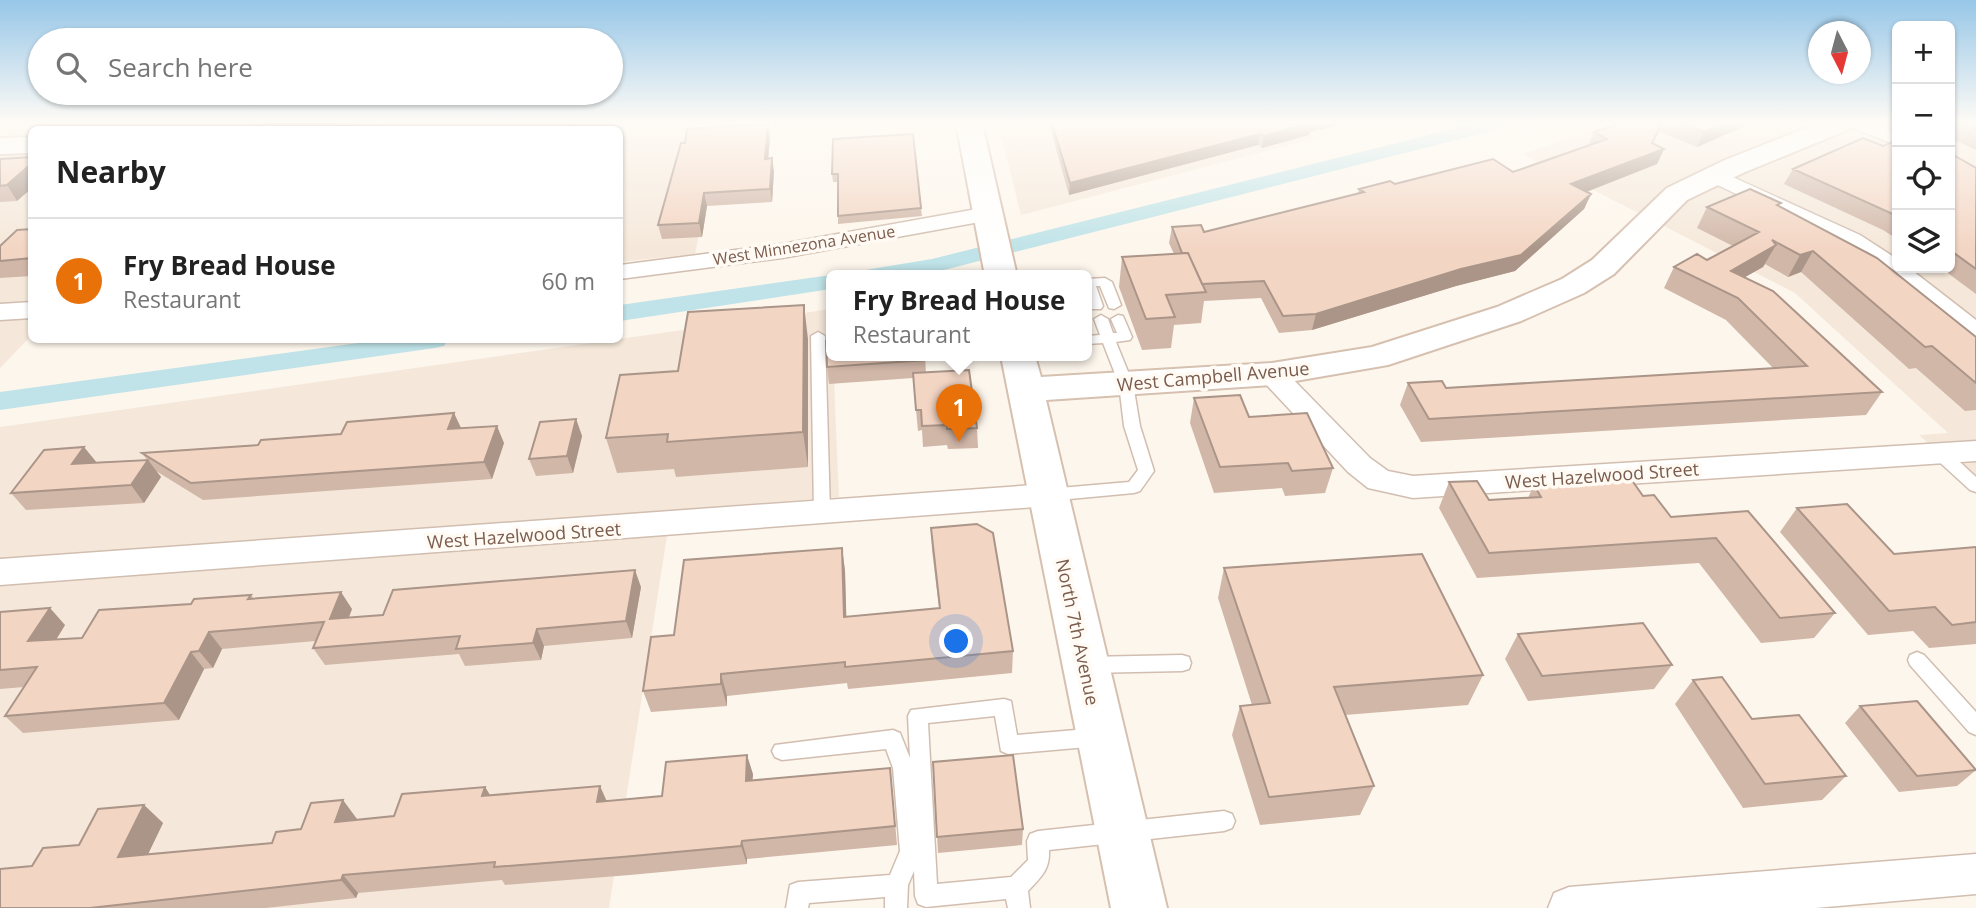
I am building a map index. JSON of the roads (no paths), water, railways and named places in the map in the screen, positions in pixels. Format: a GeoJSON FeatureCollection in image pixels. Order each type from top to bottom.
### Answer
{"type":"FeatureCollection","features":[{"type":"Feature","properties":{"kind":"street"},"geometry":{"type":"LineString","coordinates":[[978,165],[1000,270]]}},
{"type":"Feature","properties":{"kind":"street","name":"West Campbell Avenue"},"geometry":{"type":"LineString","coordinates":[[1021,373],[1126,384],[1272,374],[1376,357],[1544,300],[1603,267],[1677,194],[1738,165]]}},
{"type":"Feature","properties":{"kind":"street"},"geometry":{"type":"LineString","coordinates":[[1715,175],[1852,240],[1893,267],[1976,333]]}},
{"type":"Feature","properties":{"kind":"street","name":"West Minnezona Avenue"},"geometry":{"type":"LineString","coordinates":[[623,272],[990,223]]}},
{"type":"Feature","properties":{"kind":"street"},"geometry":{"type":"LineString","coordinates":[[0,312],[28,310]]}},
{"type":"Feature","properties":{"kind":"street","name":"North 7th Avenue"},"geometry":{"type":"LineString","coordinates":[[1021,373],[1139,908]]}},
{"type":"Feature","properties":{"kind":"street","name":"West Hazelwood Street"},"geometry":{"type":"LineString","coordinates":[[1272,374],[1359,465],[1380,480],[1413,487],[1976,451]]}},
{"type":"Feature","properties":{"kind":"street","name":"West Hazelwood Street"},"geometry":{"type":"LineString","coordinates":[[0,572],[1048,495]]}},
{"type":"Feature","properties":{"kind":"street"},"geometry":{"type":"LineString","coordinates":[[1569,908],[1976,874]]}},
{"type":"Feature","properties":{"kind":"lane"},"geometry":{"type":"LineString","coordinates":[[1092,283],[1105,282],[1125,337],[1092,336]]}},
{"type":"Feature","properties":{"kind":"lane"},"geometry":{"type":"LineString","coordinates":[[1048,495],[1134,487],[1146,471],[1132,426],[1126,384],[1092,297]]}},
{"type":"Feature","properties":{"kind":"lane"},"geometry":{"type":"LineString","coordinates":[[818,336],[822,512]]}},
{"type":"Feature","properties":{"kind":"lane"},"geometry":{"type":"LineString","coordinates":[[1941,454],[1976,485]]}},
{"type":"Feature","properties":{"kind":"lane"},"geometry":{"type":"LineString","coordinates":[[1917,660],[1976,726]]}},
{"type":"Feature","properties":{"kind":"lane"},"geometry":{"type":"LineString","coordinates":[[1085,665],[1182,663]]}},
{"type":"Feature","properties":{"kind":"lane"},"geometry":{"type":"LineString","coordinates":[[1101,737],[1008,746],[1004,707],[918,716],[926,896],[1018,897],[1039,864],[1038,841],[1224,821]]}},
{"type":"Feature","properties":{"kind":"lane"},"geometry":{"type":"LineString","coordinates":[[782,751],[893,739],[903,768],[911,850],[896,897],[797,893],[797,908]]}},
{"type":"Feature","properties":{"kind":"waterway"},"geometry":{"type":"LineString","coordinates":[[908,270],[1332,165]]}},
{"type":"Feature","properties":{"kind":"waterway"},"geometry":{"type":"LineString","coordinates":[[623,313],[826,283]]}},
{"type":"Feature","properties":{"kind":"waterway"},"geometry":{"type":"LineString","coordinates":[[0,401],[414,343]]}},
{"type":"Feature","properties":{"kind":"place","name":"Fry Bread House"},"geometry":{"type":"Point","coordinates":[959,442]}}]}
